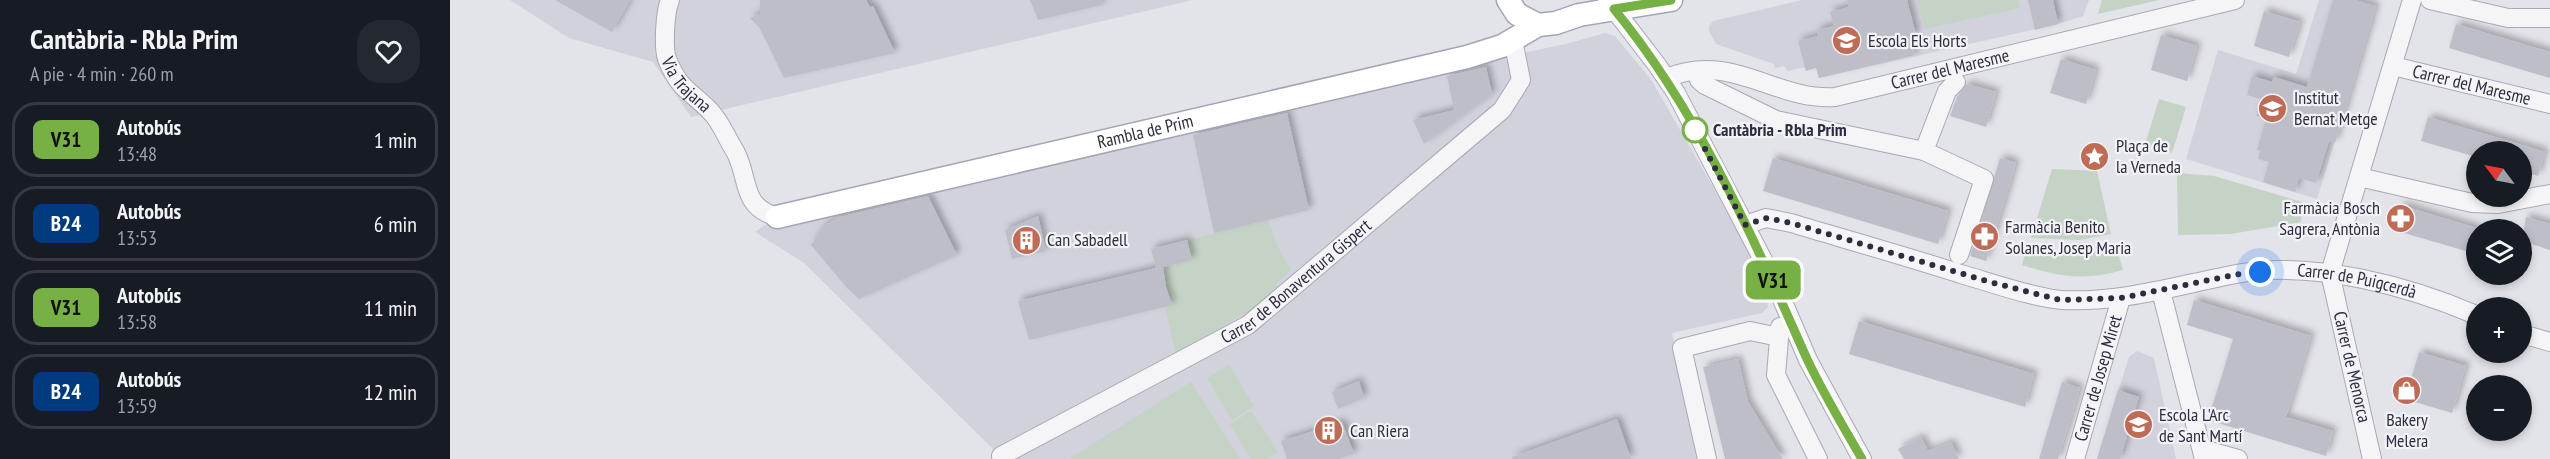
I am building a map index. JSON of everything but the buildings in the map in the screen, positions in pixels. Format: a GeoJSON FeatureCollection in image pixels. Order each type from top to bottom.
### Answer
{"type":"FeatureCollection","features":[{"type":"Feature","properties":{"kind":"main road"},"geometry":{"type":"LineString","coordinates":[[1509,3],[1525,20],[1538,25],[1584,8],[1671,0]]}},
{"type":"Feature","properties":{"kind":"main road"},"geometry":{"type":"LineString","coordinates":[[1509,3],[1513,40]]}},
{"type":"Feature","properties":{"kind":"main road","name":"Rambla de Prim"},"geometry":{"type":"LineString","coordinates":[[777,217],[1467,57],[1513,40],[1538,25]]}},
{"type":"Feature","properties":{"kind":"street","name":"Via Trajana"},"geometry":{"type":"LineString","coordinates":[[670,0],[667,8],[666,56],[679,84],[711,112],[738,158],[754,205],[765,213],[777,217]]}},
{"type":"Feature","properties":{"kind":"street","name":"Carrer del Maresme"},"geometry":{"type":"LineString","coordinates":[[1667,78],[1679,73],[1713,69],[1811,96],[1835,97],[2235,0]]}},
{"type":"Feature","properties":{"kind":"street","name":"Carrer de Menorca"},"geometry":{"type":"LineString","coordinates":[[2372,459],[2330,273],[2412,0]]}},
{"type":"Feature","properties":{"kind":"street"},"geometry":{"type":"LineString","coordinates":[[2430,0],[2508,18],[2550,18]]}},
{"type":"Feature","properties":{"kind":"street"},"geometry":{"type":"LineString","coordinates":[[1610,5],[1667,78],[1782,298],[1808,360],[1862,459]]}},
{"type":"Feature","properties":{"kind":"street","name":"Carrer de Bonaventura Gispert"},"geometry":{"type":"LineString","coordinates":[[1000,456],[1248,325],[1502,110],[1521,80],[1513,40]]}},
{"type":"Feature","properties":{"kind":"street","name":"Carrer del Maresme"},"geometry":{"type":"LineString","coordinates":[[2393,66],[2550,104]]}},
{"type":"Feature","properties":{"kind":"street"},"geometry":{"type":"LineString","coordinates":[[1699,80],[1776,120],[1924,151],[1984,179],[1959,255]]}},
{"type":"Feature","properties":{"kind":"street"},"geometry":{"type":"LineString","coordinates":[[1924,151],[1947,91],[1956,82]]}},
{"type":"Feature","properties":{"kind":"street"},"geometry":{"type":"LineString","coordinates":[[2359,177],[2472,203],[2498,204],[2550,194]]}},
{"type":"Feature","properties":{"kind":"street","name":"Carrer de Puigcerdà"},"geometry":{"type":"LineString","coordinates":[[1745,225],[1767,218],[1791,223],[1990,282],[2060,300],[2121,298],[2244,273],[2330,273],[2437,298],[2466,311]]}},
{"type":"Feature","properties":{"kind":"street"},"geometry":{"type":"LineString","coordinates":[[2161,291],[2203,454],[2238,459]]}},
{"type":"Feature","properties":{"kind":"street"},"geometry":{"type":"LineString","coordinates":[[1782,298],[1776,375],[1818,459]]}},
{"type":"Feature","properties":{"kind":"street","name":"Carrer de Josep Miret"},"geometry":{"type":"LineString","coordinates":[[2075,459],[2121,298]]}},
{"type":"Feature","properties":{"kind":"street"},"geometry":{"type":"LineString","coordinates":[[1707,459],[1682,348],[1750,331],[1779,337]]}},
{"type":"Feature","properties":{"kind":"street"},"geometry":{"type":"LineString","coordinates":[[2532,336],[2550,342]]}},
{"type":"Feature","properties":{"kind":"shaded area"},"geometry":{"type":"Polygon","coordinates":[[[510,0],[1193,0],[691,117],[653,62],[569,38],[510,0]]]}},
{"type":"Feature","properties":{"kind":"shaded area","name":"Escola Els Horts"},"geometry":{"type":"Polygon","coordinates":[[[1802,0],[2089,0],[2083,16],[2058,24],[1819,78],[1816,66],[1806,71],[1804,67],[1788,71],[1784,66],[1775,68],[1774,64],[1716,44],[1709,31],[1709,26],[1713,21],[1802,0]]]}},
{"type":"Feature","properties":{"kind":"shaded area"},"geometry":{"type":"Polygon","coordinates":[[[1918,0],[2018,0],[2020,8],[1925,29],[1918,0]]]}},
{"type":"Feature","properties":{"kind":"shaded area"},"geometry":{"type":"Polygon","coordinates":[[[2102,0],[2159,0],[2098,14],[2102,0]]]}},
{"type":"Feature","properties":{"kind":"shaded area","name":"Institut Bernat Metge"},"geometry":{"type":"Polygon","coordinates":[[[2319,0],[2355,0],[2376,6],[2317,199],[2186,159],[2218,50],[2296,74],[2319,0]]]}},
{"type":"Feature","properties":{"kind":"shaded area"},"geometry":{"type":"Polygon","coordinates":[[[1605,33],[1615,36],[1652,81],[1763,274],[1768,307],[1762,313],[1672,333],[1699,459],[999,459],[992,448],[804,263],[755,232],[777,217],[803,205],[1566,44],[1605,33]]]}},
{"type":"Feature","properties":{"kind":"shaded area"},"geometry":{"type":"Polygon","coordinates":[[[2159,99],[2186,107],[2172,153],[2145,144],[2159,99]]]}},
{"type":"Feature","properties":{"kind":"shaded area"},"geometry":{"type":"Polygon","coordinates":[[[2052,169],[2097,171],[2111,234],[2080,240],[2031,238],[2052,169]]]}},
{"type":"Feature","properties":{"kind":"shaded area"},"geometry":{"type":"Polygon","coordinates":[[[2177,173],[2214,176],[2302,202],[2301,222],[2231,234],[2178,235],[2177,173]]]}},
{"type":"Feature","properties":{"kind":"shaded area"},"geometry":{"type":"Polygon","coordinates":[[[1268,220],[1278,247],[1291,270],[1276,284],[1281,291],[1212,333],[1212,337],[1176,355],[1165,307],[1172,305],[1163,267],[1191,260],[1187,240],[1268,220]]]}},
{"type":"Feature","properties":{"kind":"shaded area"},"geometry":{"type":"Polygon","coordinates":[[[2116,247],[2123,270],[2096,276],[2060,275],[2022,265],[2026,252],[2083,253],[2116,247]]]}},
{"type":"Feature","properties":{"kind":"shaded area","name":"Escola L'Arc de Sant Martí"},"geometry":{"type":"Polygon","coordinates":[[[2137,351],[2154,358],[2176,459],[2097,459],[2129,357],[2137,351]]]}},
{"type":"Feature","properties":{"kind":"shaded area"},"geometry":{"type":"Polygon","coordinates":[[[1229,365],[1254,406],[1232,420],[1207,378],[1229,365]]]}},
{"type":"Feature","properties":{"kind":"shaded area"},"geometry":{"type":"Polygon","coordinates":[[[1191,382],[1240,459],[1069,459],[1191,382]]]}},
{"type":"Feature","properties":{"kind":"shaded area"},"geometry":{"type":"Polygon","coordinates":[[[1251,411],[1278,452],[1266,459],[1251,459],[1230,424],[1251,411]]]}},
{"type":"Feature","properties":{"kind":"bus line","name":"V31"},"geometry":{"type":"LineString","coordinates":[[1671,0],[1614,9],[1658,64],[1676,93],[1764,260],[1808,360],[1862,459]]}},
{"type":"Feature","properties":{"kind":"place","name":"Escola Els Horts"},"geometry":{"type":"Point","coordinates":[1847,41]}},
{"type":"Feature","properties":{"kind":"place","name":"Institut Bernat Metge"},"geometry":{"type":"Point","coordinates":[2273,108]}},
{"type":"Feature","properties":{"kind":"place","name":"Cantàbria - Rbla Prim"},"geometry":{"type":"Point","coordinates":[1695,130]}},
{"type":"Feature","properties":{"kind":"place","name":"Plaça de la Verneda"},"geometry":{"type":"Point","coordinates":[2095,156]}},
{"type":"Feature","properties":{"kind":"place","name":"Farmàcia Bosch Sagrera, Antònia"},"geometry":{"type":"Point","coordinates":[2401,218]}},
{"type":"Feature","properties":{"kind":"place","name":"Farmàcia Benito Solanes, Josep Maria"},"geometry":{"type":"Point","coordinates":[1984,237]}},
{"type":"Feature","properties":{"kind":"place","name":"Can Sabadell"},"geometry":{"type":"Point","coordinates":[1026,240]}},
{"type":"Feature","properties":{"kind":"place","name":"Bakery Melera"},"geometry":{"type":"Point","coordinates":[2407,391]}},
{"type":"Feature","properties":{"kind":"place","name":"Escola L'Arc de Sant Martí"},"geometry":{"type":"Point","coordinates":[2138,425]}},
{"type":"Feature","properties":{"kind":"place","name":"Can Riera"},"geometry":{"type":"Point","coordinates":[1329,431]}},
{"type":"Feature","properties":{"kind":"route"},"geometry":{"type":"LineString","coordinates":[[1695,130],[1745,225],[1767,218],[1791,223],[1990,282],[2060,300],[2121,298],[2244,273],[2260,272]]}}]}
